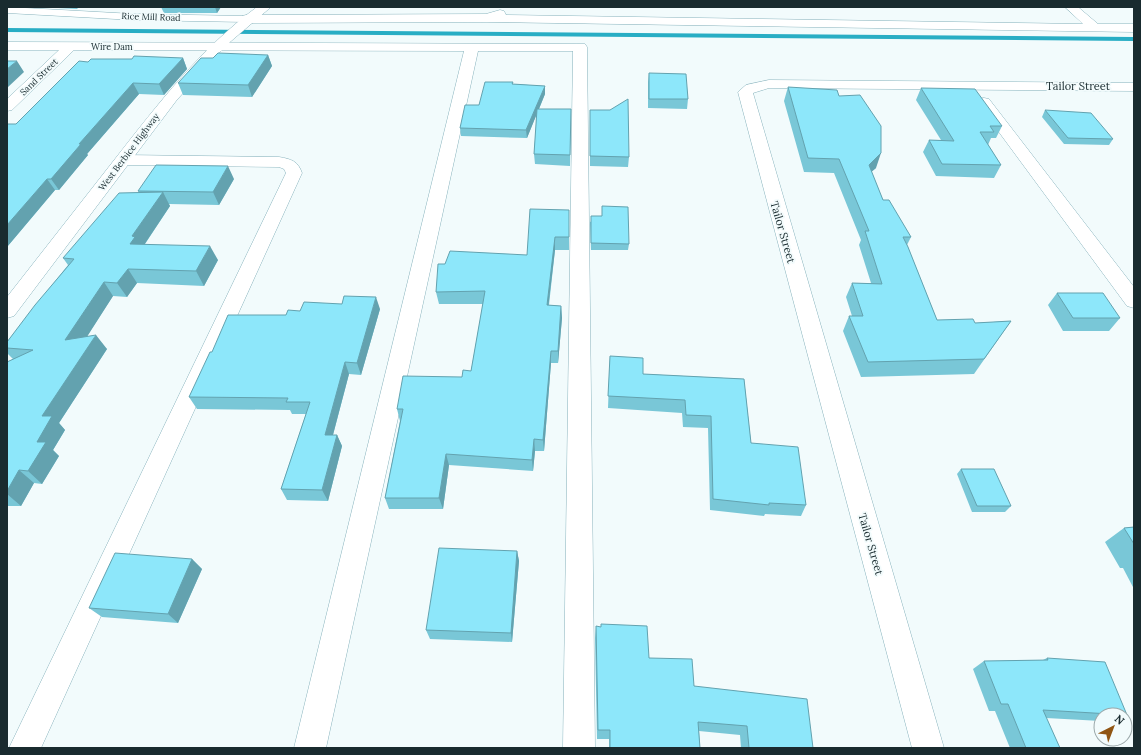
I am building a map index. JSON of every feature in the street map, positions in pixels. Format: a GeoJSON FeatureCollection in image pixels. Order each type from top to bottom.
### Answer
{"type":"FeatureCollection","features":[{"type":"Feature","properties":{"kind":"street","name":"West Berbice Highway"},"geometry":{"type":"LineString","coordinates":[[7,311],[170,98],[246,19],[265,7]]}},
{"type":"Feature","properties":{"kind":"street"},"geometry":{"type":"LineString","coordinates":[[487,18],[505,12],[514,7]]}},
{"type":"Feature","properties":{"kind":"street"},"geometry":{"type":"LineString","coordinates":[[1071,7],[1095,28]]}},
{"type":"Feature","properties":{"kind":"street"},"geometry":{"type":"LineString","coordinates":[[246,19],[487,18],[670,22],[794,17],[1095,28],[1134,28]]}},
{"type":"Feature","properties":{"kind":"street","name":"Wire Dam"},"geometry":{"type":"LineString","coordinates":[[7,46],[217,48],[580,47],[579,748]]}},
{"type":"Feature","properties":{"kind":"street","name":"Sand Street"},"geometry":{"type":"LineString","coordinates":[[7,107],[70,46]]}},
{"type":"Feature","properties":{"kind":"street"},"geometry":{"type":"LineString","coordinates":[[310,748],[472,47]]}},
{"type":"Feature","properties":{"kind":"street","name":"Tailor Street"},"geometry":{"type":"LineString","coordinates":[[928,748],[745,92],[751,88],[769,84],[1134,87]]}},
{"type":"Feature","properties":{"kind":"street"},"geometry":{"type":"LineString","coordinates":[[988,86],[972,86],[1134,301]]}},
{"type":"Feature","properties":{"kind":"street"},"geometry":{"type":"LineString","coordinates":[[24,748],[294,172],[292,167],[286,163],[279,162],[123,160]]}},
{"type":"Feature","properties":{"kind":"lane","name":"Rice Mill Road"},"geometry":{"type":"LineString","coordinates":[[7,10],[134,17],[246,19]]}},
{"type":"Feature","properties":{"kind":"building"},"geometry":{"type":"Polygon","coordinates":[[[218,53],[268,55],[248,85],[178,83],[201,58],[213,58],[218,53]]]}},
{"type":"Feature","properties":{"kind":"building"},"geometry":{"type":"Polygon","coordinates":[[[134,56],[183,58],[159,84],[133,83],[79,144],[81,144],[51,179],[47,179],[7,225],[7,124],[16,124],[79,61],[88,62],[91,59],[132,59],[134,56]]]}},
{"type":"Feature","properties":{"kind":"building"},"geometry":{"type":"Polygon","coordinates":[[[7,61],[17,61],[7,69],[7,61]]]}},
{"type":"Feature","properties":{"kind":"building"},"geometry":{"type":"Polygon","coordinates":[[[649,73],[686,74],[688,99],[649,99],[649,73]]]}},
{"type":"Feature","properties":{"kind":"building"},"geometry":{"type":"Polygon","coordinates":[[[485,82],[513,82],[512,84],[545,86],[526,130],[460,128],[465,105],[479,105],[485,82]]]}},
{"type":"Feature","properties":{"kind":"building"},"geometry":{"type":"Polygon","coordinates":[[[788,87],[837,90],[839,96],[860,95],[881,126],[881,153],[869,165],[883,200],[889,200],[911,237],[903,237],[937,320],[973,319],[975,323],[1011,321],[984,359],[868,362],[849,316],[863,316],[852,283],[882,284],[865,231],[869,231],[839,159],[808,158],[788,87]]]}},
{"type":"Feature","properties":{"kind":"building"},"geometry":{"type":"Polygon","coordinates":[[[921,88],[975,89],[1002,126],[990,126],[994,132],[980,132],[1001,165],[942,164],[929,140],[954,141],[921,88]]]}},
{"type":"Feature","properties":{"kind":"building"},"geometry":{"type":"Polygon","coordinates":[[[628,99],[629,157],[590,156],[590,110],[610,110],[628,99]]]}},
{"type":"Feature","properties":{"kind":"building"},"geometry":{"type":"Polygon","coordinates":[[[537,109],[571,109],[570,155],[534,154],[537,109]]]}},
{"type":"Feature","properties":{"kind":"building"},"geometry":{"type":"Polygon","coordinates":[[[1045,110],[1091,113],[1113,139],[1068,138],[1045,110]]]}},
{"type":"Feature","properties":{"kind":"building"},"geometry":{"type":"Polygon","coordinates":[[[156,165],[228,166],[213,192],[138,191],[156,165]]]}},
{"type":"Feature","properties":{"kind":"building"},"geometry":{"type":"Polygon","coordinates":[[[163,192],[132,236],[135,237],[130,244],[210,246],[196,271],[128,269],[117,283],[104,282],[65,340],[96,335],[42,416],[52,416],[37,442],[46,442],[28,471],[19,470],[7,491],[7,362],[33,350],[7,348],[7,342],[35,305],[74,259],[63,258],[119,193],[163,192]]]}},
{"type":"Feature","properties":{"kind":"building"},"geometry":{"type":"Polygon","coordinates":[[[602,206],[628,207],[629,244],[591,243],[591,216],[602,216],[602,206]]]}},
{"type":"Feature","properties":{"kind":"building"},"geometry":{"type":"Polygon","coordinates":[[[530,209],[569,210],[569,237],[555,237],[547,305],[561,306],[558,351],[551,351],[543,440],[534,439],[532,460],[446,454],[439,498],[385,498],[403,409],[397,409],[403,376],[462,377],[463,370],[471,371],[485,291],[436,292],[438,264],[445,264],[450,251],[527,255],[530,209]]]}},
{"type":"Feature","properties":{"kind":"building"},"geometry":{"type":"Polygon","coordinates":[[[1057,293],[1103,293],[1120,318],[1073,318],[1057,293]]]}},
{"type":"Feature","properties":{"kind":"building"},"geometry":{"type":"Polygon","coordinates":[[[344,296],[376,297],[357,363],[345,362],[325,435],[337,435],[322,490],[281,489],[310,402],[286,402],[288,398],[189,397],[210,352],[212,352],[228,315],[286,315],[288,310],[300,311],[304,302],[342,304],[344,296]]]}},
{"type":"Feature","properties":{"kind":"building"},"geometry":{"type":"Polygon","coordinates":[[[610,356],[643,358],[643,374],[744,379],[751,443],[798,447],[806,505],[769,503],[769,505],[713,499],[711,416],[686,415],[685,400],[608,396],[610,356]]]}},
{"type":"Feature","properties":{"kind":"building"},"geometry":{"type":"Polygon","coordinates":[[[961,469],[994,469],[1011,506],[977,506],[961,469]]]}},
{"type":"Feature","properties":{"kind":"building"},"geometry":{"type":"Polygon","coordinates":[[[1134,527],[1134,544],[1124,528],[1134,527]]]}},
{"type":"Feature","properties":{"kind":"building"},"geometry":{"type":"Polygon","coordinates":[[[439,548],[517,551],[511,633],[426,630],[439,548]]]}},
{"type":"Feature","properties":{"kind":"building"},"geometry":{"type":"Polygon","coordinates":[[[115,553],[192,559],[168,614],[89,608],[115,553]]]}},
{"type":"Feature","properties":{"kind":"building"},"geometry":{"type":"Polygon","coordinates":[[[601,624],[647,626],[649,658],[692,659],[694,686],[807,699],[813,748],[749,748],[747,726],[698,722],[700,748],[610,748],[610,730],[598,730],[596,626],[601,627],[601,624]]]}},
{"type":"Feature","properties":{"kind":"building"},"geometry":{"type":"Polygon","coordinates":[[[1047,658],[1105,662],[1124,707],[1093,707],[1093,713],[1043,710],[1060,748],[1026,748],[1008,704],[1001,704],[984,661],[1048,660],[1047,658]]]}},
{"type":"Feature","properties":{"kind":"waterway"},"geometry":{"type":"LineString","coordinates":[[7,30],[1134,39]]}}]}
